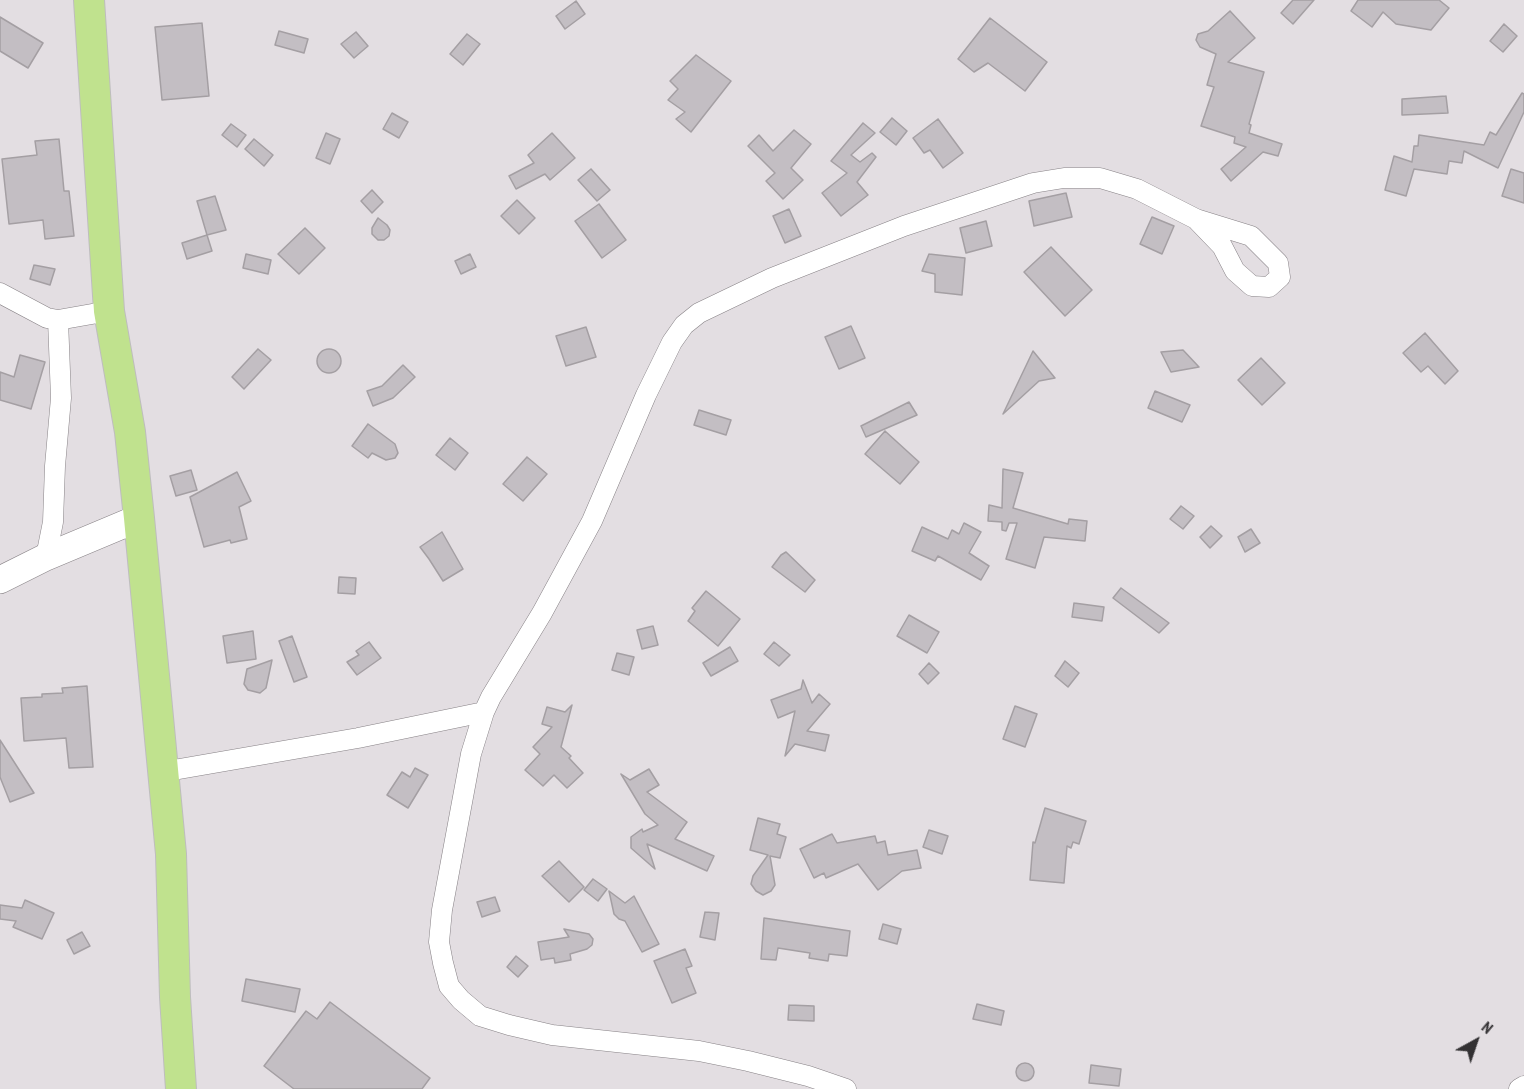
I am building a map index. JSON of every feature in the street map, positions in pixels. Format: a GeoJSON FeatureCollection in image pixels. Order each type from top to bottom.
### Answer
{"type":"FeatureCollection","features":[{"type":"Feature","properties":{"kind":"main road"},"geometry":{"type":"LineString","coordinates":[[89,0],[109,311],[130,432],[171,854],[175,997],[181,1089]]}},
{"type":"Feature","properties":{"kind":"street"},"geometry":{"type":"LineString","coordinates":[[846,1089],[808,1076],[699,1051],[541,1032],[480,1017],[461,1000],[449,986],[442,963],[439,942],[442,910],[471,754],[490,697],[542,613],[592,521],[646,395],[672,342],[684,325],[699,313],[772,278],[904,226],[1033,183],[1064,178],[1100,178],[1137,189],[1196,219]]}},
{"type":"Feature","properties":{"kind":"street"},"geometry":{"type":"LineString","coordinates":[[0,293],[47,318],[58,320],[109,311]]}},
{"type":"Feature","properties":{"kind":"street"},"geometry":{"type":"LineString","coordinates":[[46,557],[53,522],[55,466],[62,398],[58,320]]}},
{"type":"Feature","properties":{"kind":"street"},"geometry":{"type":"LineString","coordinates":[[0,580],[46,557],[139,518]]}},
{"type":"Feature","properties":{"kind":"street"},"geometry":{"type":"LineString","coordinates":[[162,772],[358,738],[484,712]]}},
{"type":"Feature","properties":{"kind":"street"},"geometry":{"type":"LineString","coordinates":[[1519,1089],[1524,1086]]}},
{"type":"Feature","properties":{"kind":"building"},"geometry":{"type":"Polygon","coordinates":[[[1293,0],[1314,0],[1293,24],[1281,13],[1293,0]]]}},
{"type":"Feature","properties":{"kind":"building"},"geometry":{"type":"Polygon","coordinates":[[[1358,0],[1439,0],[1449,8],[1431,30],[1396,24],[1383,12],[1372,27],[1351,11],[1358,0]]]}},
{"type":"Feature","properties":{"kind":"building"},"geometry":{"type":"Polygon","coordinates":[[[576,1],[585,14],[565,29],[556,16],[576,1]]]}},
{"type":"Feature","properties":{"kind":"building"},"geometry":{"type":"Polygon","coordinates":[[[1230,11],[1255,38],[1228,62],[1264,72],[1249,124],[1251,125],[1249,133],[1282,144],[1278,156],[1263,152],[1231,181],[1221,169],[1246,147],[1234,143],[1235,137],[1201,126],[1214,87],[1207,85],[1216,54],[1200,47],[1196,40],[1198,34],[1208,31],[1230,11]]]}},
{"type":"Feature","properties":{"kind":"building"},"geometry":{"type":"Polygon","coordinates":[[[0,17],[43,43],[28,68],[0,51],[0,17]]]}},
{"type":"Feature","properties":{"kind":"building"},"geometry":{"type":"Polygon","coordinates":[[[990,18],[1047,62],[1025,91],[988,63],[974,72],[958,59],[990,18]]]}},
{"type":"Feature","properties":{"kind":"building"},"geometry":{"type":"Polygon","coordinates":[[[202,23],[209,96],[162,100],[155,27],[202,23]]]}},
{"type":"Feature","properties":{"kind":"building"},"geometry":{"type":"Polygon","coordinates":[[[1504,24],[1517,36],[1503,52],[1490,41],[1504,24]]]}},
{"type":"Feature","properties":{"kind":"building"},"geometry":{"type":"Polygon","coordinates":[[[279,31],[308,39],[304,53],[275,45],[279,31]]]}},
{"type":"Feature","properties":{"kind":"building"},"geometry":{"type":"Polygon","coordinates":[[[356,32],[368,46],[354,58],[341,44],[356,32]]]}},
{"type":"Feature","properties":{"kind":"building"},"geometry":{"type":"Polygon","coordinates":[[[467,34],[480,44],[463,65],[450,54],[467,34]]]}},
{"type":"Feature","properties":{"kind":"building"},"geometry":{"type":"Polygon","coordinates":[[[696,55],[731,81],[691,132],[676,119],[685,112],[668,100],[678,89],[670,81],[696,55]]]}},
{"type":"Feature","properties":{"kind":"building"},"geometry":{"type":"Polygon","coordinates":[[[1522,93],[1524,94],[1524,112],[1498,168],[1464,151],[1462,163],[1449,161],[1447,174],[1414,169],[1406,196],[1385,190],[1394,156],[1412,162],[1414,146],[1418,146],[1419,135],[1484,145],[1490,132],[1496,135],[1522,93]]]}},
{"type":"Feature","properties":{"kind":"building"},"geometry":{"type":"Polygon","coordinates":[[[1446,96],[1448,113],[1402,115],[1402,99],[1446,96]]]}},
{"type":"Feature","properties":{"kind":"building"},"geometry":{"type":"Polygon","coordinates":[[[392,113],[408,122],[399,138],[383,129],[392,113]]]}},
{"type":"Feature","properties":{"kind":"building"},"geometry":{"type":"Polygon","coordinates":[[[892,118],[907,131],[896,145],[880,132],[892,118]]]}},
{"type":"Feature","properties":{"kind":"building"},"geometry":{"type":"Polygon","coordinates":[[[938,119],[963,153],[943,168],[930,150],[924,153],[913,138],[938,119]]]}},
{"type":"Feature","properties":{"kind":"building"},"geometry":{"type":"Polygon","coordinates":[[[863,123],[875,133],[851,155],[860,162],[872,153],[876,157],[857,182],[868,195],[841,216],[822,193],[847,173],[831,161],[863,123]]]}},
{"type":"Feature","properties":{"kind":"building"},"geometry":{"type":"Polygon","coordinates":[[[231,124],[246,135],[237,147],[222,135],[231,124]]]}},
{"type":"Feature","properties":{"kind":"building"},"geometry":{"type":"Polygon","coordinates":[[[794,130],[811,144],[791,168],[803,180],[783,199],[766,181],[775,173],[748,146],[759,135],[773,151],[794,130]]]}},
{"type":"Feature","properties":{"kind":"building"},"geometry":{"type":"Polygon","coordinates":[[[326,133],[340,139],[330,164],[316,158],[326,133]]]}},
{"type":"Feature","properties":{"kind":"building"},"geometry":{"type":"Polygon","coordinates":[[[552,133],[575,158],[550,180],[545,174],[516,189],[509,176],[534,163],[528,155],[552,133]]]}},
{"type":"Feature","properties":{"kind":"building"},"geometry":{"type":"Polygon","coordinates":[[[59,139],[64,191],[69,191],[74,236],[45,239],[43,220],[9,224],[2,159],[37,155],[35,141],[59,139]]]}},
{"type":"Feature","properties":{"kind":"building"},"geometry":{"type":"Polygon","coordinates":[[[254,139],[273,155],[264,166],[245,149],[254,139]]]}},
{"type":"Feature","properties":{"kind":"building"},"geometry":{"type":"Polygon","coordinates":[[[591,169],[610,190],[597,201],[578,180],[591,169]]]}},
{"type":"Feature","properties":{"kind":"building"},"geometry":{"type":"Polygon","coordinates":[[[1511,169],[1524,173],[1524,203],[1502,196],[1511,169]]]}},
{"type":"Feature","properties":{"kind":"building"},"geometry":{"type":"Polygon","coordinates":[[[372,190],[383,202],[372,213],[361,201],[372,190]]]}},
{"type":"Feature","properties":{"kind":"building"},"geometry":{"type":"Polygon","coordinates":[[[1066,193],[1072,217],[1034,226],[1029,201],[1066,193]]]}},
{"type":"Feature","properties":{"kind":"building"},"geometry":{"type":"Polygon","coordinates":[[[215,196],[226,230],[207,235],[197,201],[215,196]]]}},
{"type":"Feature","properties":{"kind":"building"},"geometry":{"type":"Polygon","coordinates":[[[517,200],[535,218],[519,234],[501,216],[517,200]]]}},
{"type":"Feature","properties":{"kind":"building"},"geometry":{"type":"Polygon","coordinates":[[[599,204],[626,240],[602,258],[575,221],[599,204]]]}},
{"type":"Feature","properties":{"kind":"building"},"geometry":{"type":"Polygon","coordinates":[[[789,209],[801,236],[785,243],[773,216],[789,209]]]}},
{"type":"Feature","properties":{"kind":"building"},"geometry":{"type":"Polygon","coordinates":[[[1152,217],[1174,226],[1162,254],[1140,244],[1152,217]]]}},
{"type":"Feature","properties":{"kind":"building"},"geometry":{"type":"Polygon","coordinates":[[[378,218],[390,230],[389,236],[384,240],[378,240],[372,234],[372,228],[378,218]]]}},
{"type":"Feature","properties":{"kind":"building"},"geometry":{"type":"Polygon","coordinates":[[[986,221],[992,246],[966,253],[960,228],[986,221]]]}},
{"type":"Feature","properties":{"kind":"building"},"geometry":{"type":"Polygon","coordinates":[[[305,228],[325,248],[299,274],[278,254],[305,228]]]}},
{"type":"Feature","properties":{"kind":"building"},"geometry":{"type":"Polygon","coordinates":[[[207,235],[212,251],[187,259],[182,243],[207,235]]]}},
{"type":"Feature","properties":{"kind":"building"},"geometry":{"type":"Polygon","coordinates":[[[1051,247],[1092,290],[1065,316],[1024,272],[1051,247]]]}},
{"type":"Feature","properties":{"kind":"building"},"geometry":{"type":"Polygon","coordinates":[[[246,254],[271,260],[268,274],[243,268],[246,254]]]}},
{"type":"Feature","properties":{"kind":"building"},"geometry":{"type":"Polygon","coordinates":[[[470,254],[476,267],[461,274],[455,261],[470,254]]]}},
{"type":"Feature","properties":{"kind":"building"},"geometry":{"type":"Polygon","coordinates":[[[929,254],[965,258],[962,295],[935,292],[935,274],[922,271],[929,254]]]}},
{"type":"Feature","properties":{"kind":"building"},"geometry":{"type":"Polygon","coordinates":[[[34,265],[55,269],[50,285],[30,279],[34,265]]]}},
{"type":"Feature","properties":{"kind":"building"},"geometry":{"type":"Polygon","coordinates":[[[851,326],[865,358],[839,369],[825,337],[851,326]]]}},
{"type":"Feature","properties":{"kind":"building"},"geometry":{"type":"Polygon","coordinates":[[[586,327],[596,357],[566,366],[556,336],[586,327]]]}},
{"type":"Feature","properties":{"kind":"building"},"geometry":{"type":"Polygon","coordinates":[[[1425,333],[1458,371],[1445,384],[1428,366],[1421,372],[1403,353],[1425,333]]]}},
{"type":"Feature","properties":{"kind":"building"},"geometry":{"type":"Polygon","coordinates":[[[258,349],[271,360],[244,389],[232,377],[258,349]]]}},
{"type":"Feature","properties":{"kind":"building"},"geometry":{"type":"Polygon","coordinates":[[[329,349],[337,353],[341,361],[337,369],[329,373],[321,369],[317,361],[321,353],[329,349]]]}},
{"type":"Feature","properties":{"kind":"building"},"geometry":{"type":"Polygon","coordinates":[[[1183,350],[1199,367],[1171,372],[1161,352],[1183,350]]]}},
{"type":"Feature","properties":{"kind":"building"},"geometry":{"type":"Polygon","coordinates":[[[1033,351],[1055,378],[1039,381],[1003,414],[1033,351]]]}},
{"type":"Feature","properties":{"kind":"building"},"geometry":{"type":"Polygon","coordinates":[[[20,355],[45,362],[31,409],[0,400],[0,372],[14,377],[20,355]]]}},
{"type":"Feature","properties":{"kind":"building"},"geometry":{"type":"Polygon","coordinates":[[[1261,358],[1285,383],[1262,405],[1238,380],[1261,358]]]}},
{"type":"Feature","properties":{"kind":"building"},"geometry":{"type":"Polygon","coordinates":[[[403,365],[415,377],[393,398],[373,406],[367,391],[382,386],[403,365]]]}},
{"type":"Feature","properties":{"kind":"building"},"geometry":{"type":"Polygon","coordinates":[[[1155,391],[1190,405],[1182,422],[1148,408],[1155,391]]]}},
{"type":"Feature","properties":{"kind":"building"},"geometry":{"type":"Polygon","coordinates":[[[909,402],[917,415],[866,437],[861,426],[909,402]]]}},
{"type":"Feature","properties":{"kind":"building"},"geometry":{"type":"Polygon","coordinates":[[[699,410],[731,420],[726,435],[694,425],[699,410]]]}},
{"type":"Feature","properties":{"kind":"building"},"geometry":{"type":"Polygon","coordinates":[[[368,424],[395,444],[398,453],[395,458],[386,460],[372,453],[368,458],[352,446],[368,424]]]}},
{"type":"Feature","properties":{"kind":"building"},"geometry":{"type":"Polygon","coordinates":[[[885,431],[919,462],[900,484],[865,454],[885,431]]]}},
{"type":"Feature","properties":{"kind":"building"},"geometry":{"type":"Polygon","coordinates":[[[450,438],[468,453],[455,470],[436,455],[450,438]]]}},
{"type":"Feature","properties":{"kind":"building"},"geometry":{"type":"Polygon","coordinates":[[[527,457],[547,474],[523,501],[503,484],[527,457]]]}},
{"type":"Feature","properties":{"kind":"building"},"geometry":{"type":"Polygon","coordinates":[[[1003,469],[1023,473],[1013,508],[1068,524],[1069,519],[1087,521],[1085,541],[1044,537],[1035,568],[1006,559],[1017,523],[1009,523],[1006,531],[1002,530],[1002,522],[988,521],[989,505],[1002,508],[1003,469]]]}},
{"type":"Feature","properties":{"kind":"building"},"geometry":{"type":"Polygon","coordinates":[[[191,470],[197,490],[176,496],[170,476],[191,470]]]}},
{"type":"Feature","properties":{"kind":"building"},"geometry":{"type":"Polygon","coordinates":[[[237,472],[251,501],[239,507],[247,539],[231,543],[230,540],[204,547],[190,497],[237,472]]]}},
{"type":"Feature","properties":{"kind":"building"},"geometry":{"type":"Polygon","coordinates":[[[1181,506],[1194,516],[1183,529],[1170,519],[1181,506]]]}},
{"type":"Feature","properties":{"kind":"building"},"geometry":{"type":"Polygon","coordinates":[[[964,523],[981,532],[969,553],[989,566],[981,580],[938,556],[935,561],[912,551],[922,527],[948,539],[952,530],[959,534],[964,523]]]}},
{"type":"Feature","properties":{"kind":"building"},"geometry":{"type":"Polygon","coordinates":[[[1211,526],[1222,536],[1210,548],[1200,537],[1211,526]]]}},
{"type":"Feature","properties":{"kind":"building"},"geometry":{"type":"Polygon","coordinates":[[[1251,529],[1260,543],[1245,552],[1238,537],[1251,529]]]}},
{"type":"Feature","properties":{"kind":"building"},"geometry":{"type":"Polygon","coordinates":[[[442,532],[463,569],[443,581],[420,547],[442,532]]]}},
{"type":"Feature","properties":{"kind":"building"},"geometry":{"type":"Polygon","coordinates":[[[786,552],[815,580],[805,592],[772,567],[786,552]]]}},
{"type":"Feature","properties":{"kind":"building"},"geometry":{"type":"Polygon","coordinates":[[[339,577],[356,578],[355,594],[338,593],[339,577]]]}},
{"type":"Feature","properties":{"kind":"building"},"geometry":{"type":"Polygon","coordinates":[[[1121,588],[1169,623],[1159,633],[1113,598],[1121,588]]]}},
{"type":"Feature","properties":{"kind":"building"},"geometry":{"type":"Polygon","coordinates":[[[706,591],[740,619],[718,646],[688,621],[695,611],[692,608],[706,591]]]}},
{"type":"Feature","properties":{"kind":"building"},"geometry":{"type":"Polygon","coordinates":[[[1074,603],[1104,607],[1102,621],[1072,617],[1074,603]]]}},
{"type":"Feature","properties":{"kind":"building"},"geometry":{"type":"Polygon","coordinates":[[[909,615],[939,632],[927,653],[897,636],[909,615]]]}},
{"type":"Feature","properties":{"kind":"building"},"geometry":{"type":"Polygon","coordinates":[[[653,626],[658,645],[642,649],[637,630],[653,626]]]}},
{"type":"Feature","properties":{"kind":"building"},"geometry":{"type":"Polygon","coordinates":[[[253,631],[256,659],[227,663],[223,636],[253,631]]]}},
{"type":"Feature","properties":{"kind":"building"},"geometry":{"type":"Polygon","coordinates":[[[292,636],[307,677],[294,682],[279,641],[292,636]]]}},
{"type":"Feature","properties":{"kind":"building"},"geometry":{"type":"Polygon","coordinates":[[[369,642],[381,658],[357,675],[347,662],[359,655],[356,651],[369,642]]]}},
{"type":"Feature","properties":{"kind":"building"},"geometry":{"type":"Polygon","coordinates":[[[774,642],[790,655],[779,666],[764,654],[774,642]]]}},
{"type":"Feature","properties":{"kind":"building"},"geometry":{"type":"Polygon","coordinates":[[[730,647],[738,661],[711,676],[703,663],[730,647]]]}},
{"type":"Feature","properties":{"kind":"building"},"geometry":{"type":"Polygon","coordinates":[[[617,653],[634,657],[629,675],[612,670],[617,653]]]}},
{"type":"Feature","properties":{"kind":"building"},"geometry":{"type":"Polygon","coordinates":[[[272,660],[266,688],[260,693],[248,690],[244,684],[247,669],[272,660]]]}},
{"type":"Feature","properties":{"kind":"building"},"geometry":{"type":"Polygon","coordinates":[[[1065,661],[1079,673],[1068,687],[1055,676],[1065,661]]]}},
{"type":"Feature","properties":{"kind":"building"},"geometry":{"type":"Polygon","coordinates":[[[929,663],[939,673],[928,684],[919,674],[929,663]]]}},
{"type":"Feature","properties":{"kind":"building"},"geometry":{"type":"Polygon","coordinates":[[[803,680],[812,703],[819,694],[830,704],[807,731],[829,735],[825,751],[795,744],[785,756],[795,711],[778,718],[771,700],[801,689],[803,680]]]}},
{"type":"Feature","properties":{"kind":"building"},"geometry":{"type":"Polygon","coordinates":[[[87,686],[93,767],[69,768],[66,738],[24,741],[21,698],[42,697],[42,694],[63,693],[62,688],[87,686]]]}},
{"type":"Feature","properties":{"kind":"building"},"geometry":{"type":"Polygon","coordinates":[[[572,705],[561,747],[571,756],[569,758],[583,773],[567,788],[554,775],[543,786],[525,770],[540,754],[533,747],[552,727],[542,724],[547,707],[565,712],[572,705]]]}},
{"type":"Feature","properties":{"kind":"building"},"geometry":{"type":"Polygon","coordinates":[[[1015,706],[1037,714],[1025,747],[1003,739],[1015,706]]]}},
{"type":"Feature","properties":{"kind":"building"},"geometry":{"type":"Polygon","coordinates":[[[0,740],[34,793],[10,802],[0,777],[0,740]]]}},
{"type":"Feature","properties":{"kind":"building"},"geometry":{"type":"Polygon","coordinates":[[[415,768],[428,775],[408,808],[387,795],[402,772],[410,777],[415,768]]]}},
{"type":"Feature","properties":{"kind":"building"},"geometry":{"type":"Polygon","coordinates":[[[649,769],[659,785],[647,792],[687,822],[675,839],[714,856],[707,871],[647,844],[655,869],[631,848],[631,837],[642,829],[643,832],[658,825],[645,814],[621,774],[630,780],[649,769]]]}},
{"type":"Feature","properties":{"kind":"building"},"geometry":{"type":"Polygon","coordinates":[[[1045,808],[1086,821],[1079,844],[1073,842],[1071,848],[1067,846],[1064,883],[1030,880],[1033,842],[1035,843],[1045,808]]]}},
{"type":"Feature","properties":{"kind":"building"},"geometry":{"type":"Polygon","coordinates":[[[758,818],[780,824],[777,834],[786,837],[780,858],[770,856],[775,885],[771,891],[763,895],[751,884],[753,876],[768,855],[750,850],[758,818]]]}},
{"type":"Feature","properties":{"kind":"building"},"geometry":{"type":"Polygon","coordinates":[[[929,830],[948,836],[942,854],[923,847],[929,830]]]}},
{"type":"Feature","properties":{"kind":"building"},"geometry":{"type":"Polygon","coordinates":[[[832,834],[837,843],[875,836],[877,843],[885,841],[888,855],[917,850],[921,868],[902,871],[878,890],[858,864],[826,878],[824,873],[814,878],[800,849],[832,834]]]}},
{"type":"Feature","properties":{"kind":"building"},"geometry":{"type":"Polygon","coordinates":[[[559,861],[584,887],[569,902],[542,876],[559,861]]]}},
{"type":"Feature","properties":{"kind":"building"},"geometry":{"type":"Polygon","coordinates":[[[593,879],[607,889],[598,901],[584,890],[593,879]]]}},
{"type":"Feature","properties":{"kind":"building"},"geometry":{"type":"Polygon","coordinates":[[[609,891],[625,903],[634,896],[659,944],[642,952],[625,921],[614,914],[609,891]]]}},
{"type":"Feature","properties":{"kind":"building"},"geometry":{"type":"Polygon","coordinates":[[[495,897],[500,911],[482,917],[477,902],[495,897]]]}},
{"type":"Feature","properties":{"kind":"building"},"geometry":{"type":"Polygon","coordinates":[[[25,900],[54,913],[42,939],[13,927],[16,921],[0,919],[0,905],[22,908],[25,900]]]}},
{"type":"Feature","properties":{"kind":"building"},"geometry":{"type":"Polygon","coordinates":[[[705,912],[719,913],[715,940],[700,937],[705,912]]]}},
{"type":"Feature","properties":{"kind":"building"},"geometry":{"type":"Polygon","coordinates":[[[764,918],[850,931],[847,956],[829,954],[828,961],[809,958],[810,953],[778,948],[776,960],[761,959],[764,918]]]}},
{"type":"Feature","properties":{"kind":"building"},"geometry":{"type":"Polygon","coordinates":[[[883,924],[901,929],[897,944],[879,939],[883,924]]]}},
{"type":"Feature","properties":{"kind":"building"},"geometry":{"type":"Polygon","coordinates":[[[564,929],[589,934],[593,939],[592,945],[587,949],[570,954],[571,960],[555,963],[554,958],[541,960],[538,942],[569,937],[564,929]]]}},
{"type":"Feature","properties":{"kind":"building"},"geometry":{"type":"Polygon","coordinates":[[[82,932],[90,946],[74,954],[67,940],[82,932]]]}},
{"type":"Feature","properties":{"kind":"building"},"geometry":{"type":"Polygon","coordinates":[[[685,949],[692,966],[686,968],[696,993],[672,1003],[654,961],[685,949]]]}},
{"type":"Feature","properties":{"kind":"building"},"geometry":{"type":"Polygon","coordinates":[[[516,956],[528,966],[518,977],[507,967],[516,956]]]}},
{"type":"Feature","properties":{"kind":"building"},"geometry":{"type":"Polygon","coordinates":[[[246,979],[300,989],[295,1012],[242,1001],[246,979]]]}},
{"type":"Feature","properties":{"kind":"building"},"geometry":{"type":"Polygon","coordinates":[[[330,1002],[430,1078],[422,1089],[294,1089],[264,1066],[306,1011],[317,1019],[330,1002]]]}},
{"type":"Feature","properties":{"kind":"building"},"geometry":{"type":"Polygon","coordinates":[[[977,1004],[1004,1011],[1001,1025],[973,1019],[977,1004]]]}},
{"type":"Feature","properties":{"kind":"building"},"geometry":{"type":"Polygon","coordinates":[[[789,1005],[814,1006],[814,1021],[788,1020],[789,1005]]]}},
{"type":"Feature","properties":{"kind":"building"},"geometry":{"type":"Polygon","coordinates":[[[1025,1063],[1033,1068],[1034,1072],[1029,1080],[1025,1081],[1017,1076],[1016,1072],[1021,1064],[1025,1063]]]}},
{"type":"Feature","properties":{"kind":"building"},"geometry":{"type":"Polygon","coordinates":[[[1091,1065],[1121,1069],[1119,1086],[1089,1083],[1091,1065]]]}}]}
